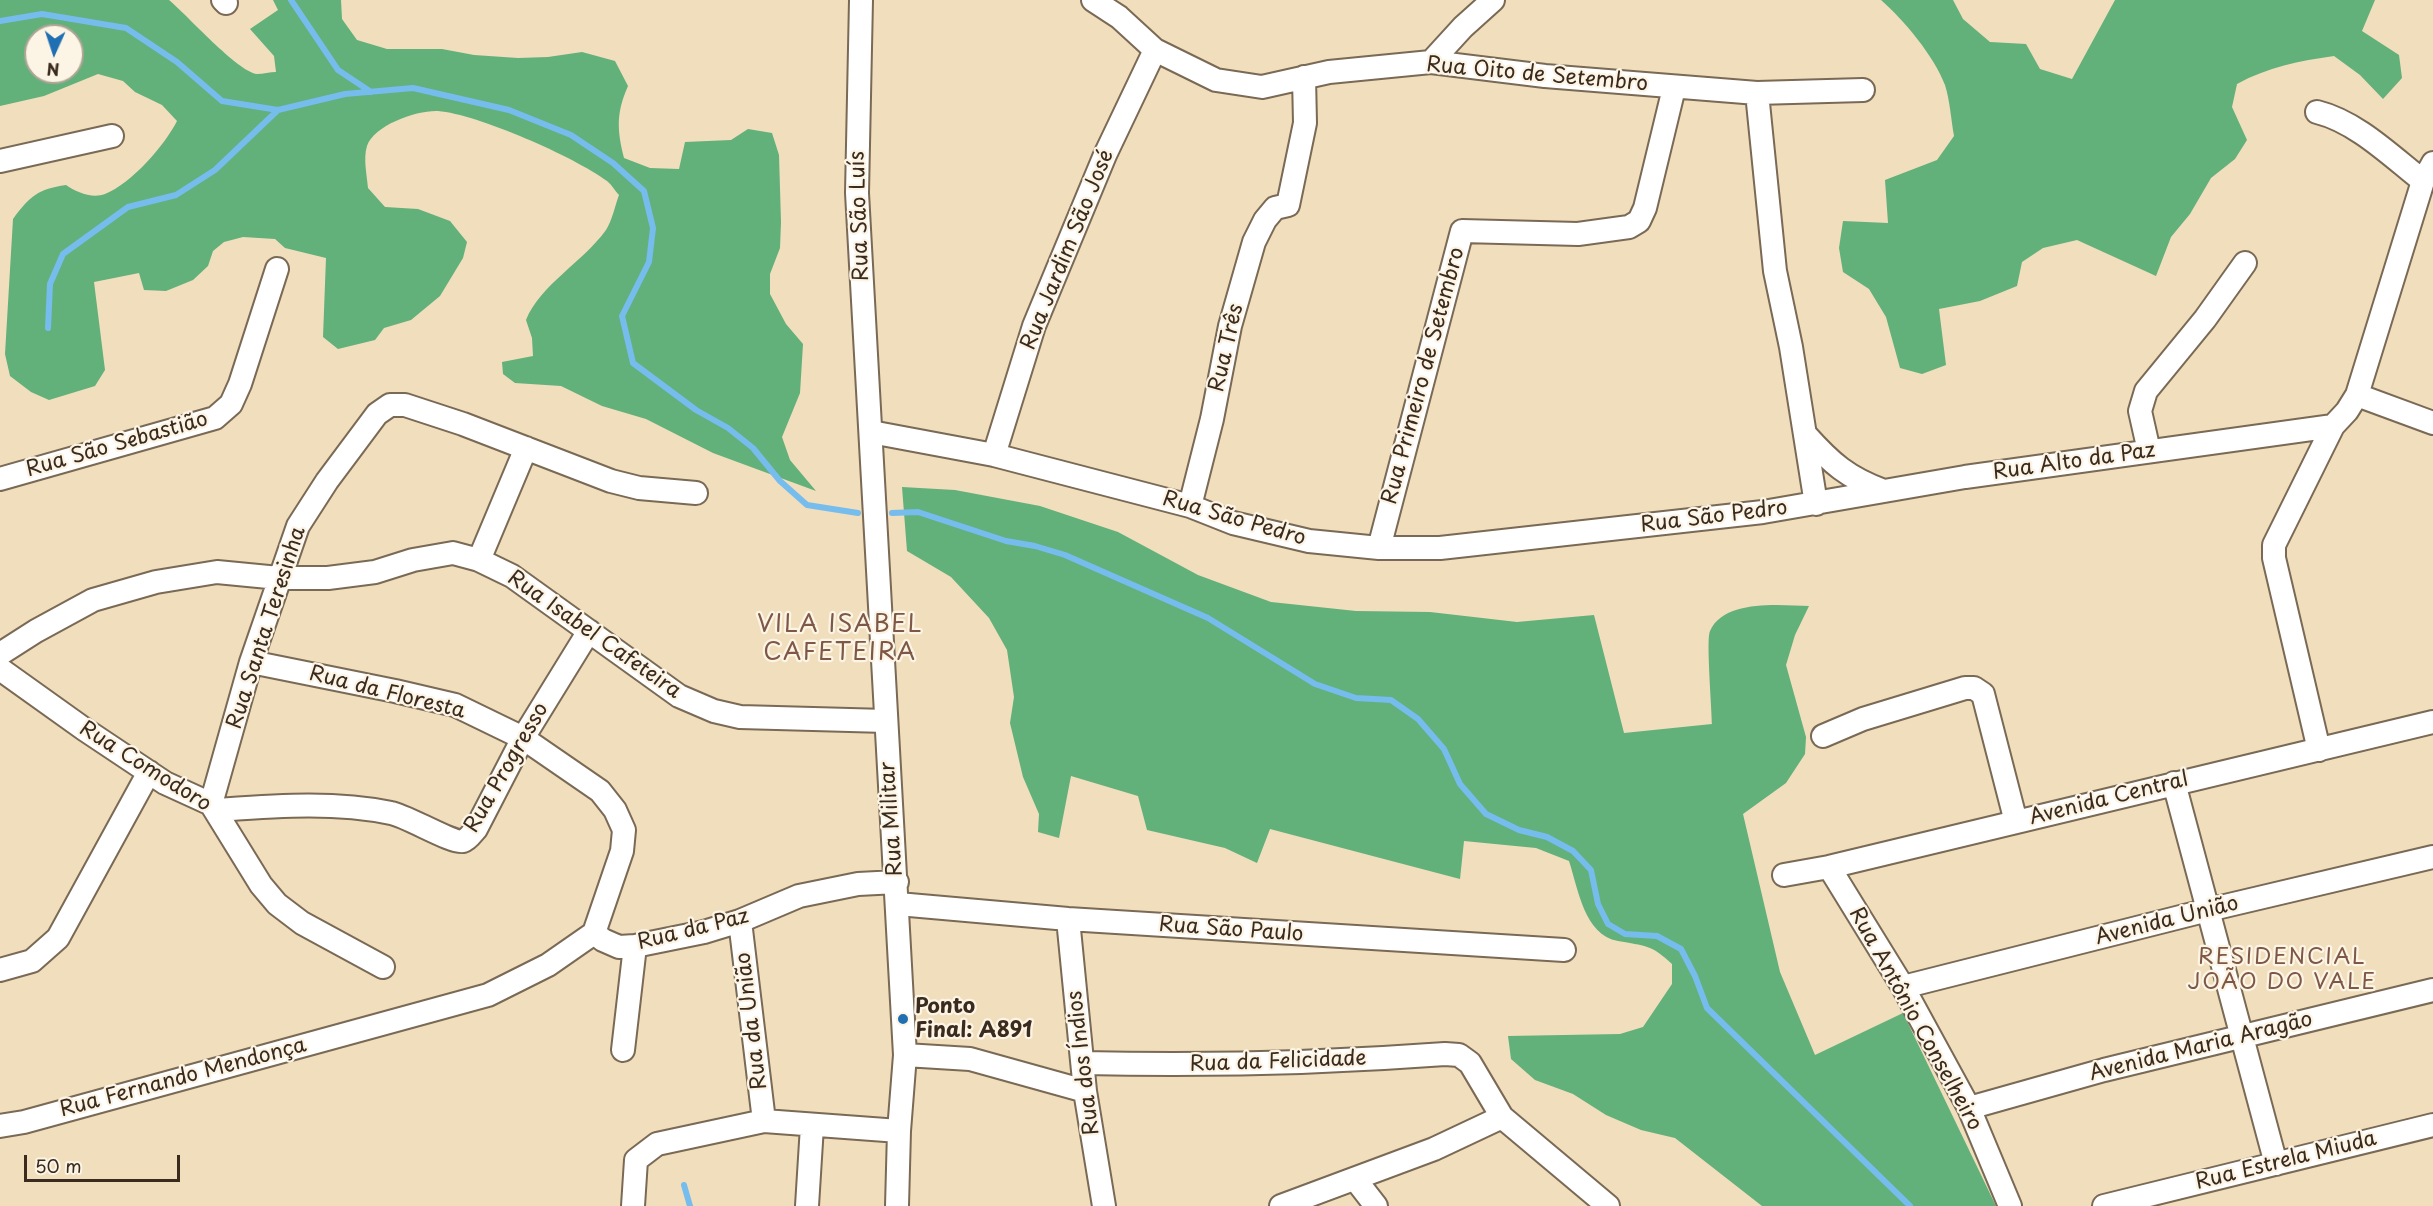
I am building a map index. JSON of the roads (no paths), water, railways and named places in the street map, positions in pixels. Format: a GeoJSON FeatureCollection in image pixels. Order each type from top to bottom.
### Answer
{"type":"FeatureCollection","features":[{"type":"Feature","properties":{"kind":"street","name":"Rua São Luís"},"geometry":{"type":"LineString","coordinates":[[861,0],[857,193],[871,432]]}},
{"type":"Feature","properties":{"kind":"street","name":"Rua Oito de Setembro"},"geometry":{"type":"LineString","coordinates":[[1093,0],[1123,8],[1155,50],[1216,80],[1262,87],[1329,72],[1431,62],[1674,88],[1757,93],[1863,90]]}},
{"type":"Feature","properties":{"kind":"street"},"geometry":{"type":"LineString","coordinates":[[1431,62],[1463,27],[1493,0]]}},
{"type":"Feature","properties":{"kind":"street","name":"Rua Jardim São José"},"geometry":{"type":"LineString","coordinates":[[994,455],[1034,326],[1105,155],[1155,50]]}},
{"type":"Feature","properties":{"kind":"street","name":"Rua Três"},"geometry":{"type":"LineString","coordinates":[[1190,506],[1212,419],[1230,326],[1254,242],[1265,220],[1275,208],[1288,205],[1305,123],[1304,77]]}},
{"type":"Feature","properties":{"kind":"street","name":"Rua Primeiro de Setembro"},"geometry":{"type":"LineString","coordinates":[[1379,548],[1462,231],[1578,234],[1629,227],[1639,221],[1646,208],[1674,88]]}},
{"type":"Feature","properties":{"kind":"street"},"geometry":{"type":"LineString","coordinates":[[1757,93],[1775,270],[1806,435],[1816,504]]}},
{"type":"Feature","properties":{"kind":"street"},"geometry":{"type":"LineString","coordinates":[[2317,112],[2336,117],[2428,172],[2357,394],[2340,420],[2333,426],[2274,544],[2274,558],[2319,750]]}},
{"type":"Feature","properties":{"kind":"street"},"geometry":{"type":"LineString","coordinates":[[0,161],[112,136]]}},
{"type":"Feature","properties":{"kind":"street"},"geometry":{"type":"LineString","coordinates":[[2149,451],[2140,411],[2146,391],[2205,319],[2245,263]]}},
{"type":"Feature","properties":{"kind":"street","name":"Rua São Sebastião"},"geometry":{"type":"LineString","coordinates":[[0,479],[215,418],[231,404],[240,384],[277,269]]}},
{"type":"Feature","properties":{"kind":"street"},"geometry":{"type":"LineString","coordinates":[[2357,394],[2433,423]]}},
{"type":"Feature","properties":{"kind":"street","name":"Rua Santa Teresinha"},"geometry":{"type":"LineString","coordinates":[[213,807],[251,662],[298,526],[327,481],[377,414],[390,405],[405,405],[414,408],[611,481],[639,488],[696,493]]}},
{"type":"Feature","properties":{"kind":"street","name":"Rua Alto da Paz"},"geometry":{"type":"LineString","coordinates":[[1816,504],[1885,491],[2149,451],[2333,426]]}},
{"type":"Feature","properties":{"kind":"street","name":"Rua São Pedro"},"geometry":{"type":"LineString","coordinates":[[871,432],[994,455],[1190,506],[1233,523],[1309,541],[1379,548],[1440,549],[1816,504]]}},
{"type":"Feature","properties":{"kind":"street","name":"Rua Militar"},"geometry":{"type":"LineString","coordinates":[[871,432],[905,1055],[899,1131],[897,1206]]}},
{"type":"Feature","properties":{"kind":"street"},"geometry":{"type":"LineString","coordinates":[[1806,435],[1833,465],[1861,483],[1885,491]]}},
{"type":"Feature","properties":{"kind":"street"},"geometry":{"type":"LineString","coordinates":[[479,560],[526,448]]}},
{"type":"Feature","properties":{"kind":"street"},"geometry":{"type":"LineString","coordinates":[[1845,499],[1850,485],[1846,474]]}},
{"type":"Feature","properties":{"kind":"street","name":"Rua Isabel Cafeteira"},"geometry":{"type":"LineString","coordinates":[[0,654],[36,631],[93,600],[156,582],[217,572],[279,578],[328,578],[375,572],[413,560],[453,553],[479,560],[512,576],[679,696],[714,711],[740,717],[886,721]]}},
{"type":"Feature","properties":{"kind":"street","name":"Rua Progresso"},"geometry":{"type":"LineString","coordinates":[[213,807],[291,805],[393,813],[455,842],[463,842],[476,829],[523,738],[589,631]]}},
{"type":"Feature","properties":{"kind":"street","name":"Rua da Floresta"},"geometry":{"type":"LineString","coordinates":[[251,662],[455,705],[523,738],[600,791],[615,810],[624,830],[622,850],[594,933]]}},
{"type":"Feature","properties":{"kind":"street","name":"Rua Comodoro"},"geometry":{"type":"LineString","coordinates":[[0,669],[165,783],[213,807],[261,885],[277,904],[312,929],[383,968]]}},
{"type":"Feature","properties":{"kind":"street"},"geometry":{"type":"LineString","coordinates":[[1823,736],[1863,719],[1965,688],[1974,688],[1983,694],[2016,822]]}},
{"type":"Feature","properties":{"kind":"street","name":"Avenida Central"},"geometry":{"type":"LineString","coordinates":[[1784,875],[1829,867],[2433,722]]}},
{"type":"Feature","properties":{"kind":"street"},"geometry":{"type":"LineString","coordinates":[[0,970],[32,961],[58,938],[149,772]]}},
{"type":"Feature","properties":{"kind":"street"},"geometry":{"type":"LineString","coordinates":[[2174,783],[2276,1164]]}},
{"type":"Feature","properties":{"kind":"street","name":"Avenida União"},"geometry":{"type":"LineString","coordinates":[[1903,987],[2208,910],[2433,857]]}},
{"type":"Feature","properties":{"kind":"street","name":"Rua Antônio Conselheiro"},"geometry":{"type":"LineString","coordinates":[[1829,867],[1903,987],[1970,1108],[2010,1206]]}},
{"type":"Feature","properties":{"kind":"street","name":"Rua da Paz"},"geometry":{"type":"LineString","coordinates":[[594,933],[619,947],[635,946],[704,932],[740,921],[799,896],[858,884],[897,893]]}},
{"type":"Feature","properties":{"kind":"street","name":"Rua São Paulo"},"geometry":{"type":"LineString","coordinates":[[897,893],[1068,919],[1564,950]]}},
{"type":"Feature","properties":{"kind":"street","name":"Rua dos Índios"},"geometry":{"type":"LineString","coordinates":[[1068,919],[1085,1091],[1104,1206]]}},
{"type":"Feature","properties":{"kind":"street","name":"Rua da União"},"geometry":{"type":"LineString","coordinates":[[740,921],[764,1121]]}},
{"type":"Feature","properties":{"kind":"street","name":"Rua Fernando Mendonça"},"geometry":{"type":"LineString","coordinates":[[0,1126],[24,1122],[488,995],[548,965],[594,933]]}},
{"type":"Feature","properties":{"kind":"street"},"geometry":{"type":"LineString","coordinates":[[623,1050],[635,946]]}},
{"type":"Feature","properties":{"kind":"street","name":"Avenida Maria Aragão"},"geometry":{"type":"LineString","coordinates":[[1970,1108],[2104,1070],[2433,990]]}},
{"type":"Feature","properties":{"kind":"street"},"geometry":{"type":"LineString","coordinates":[[905,1055],[970,1059],[1085,1091]]}},
{"type":"Feature","properties":{"kind":"street","name":"Rua da Felicidade"},"geometry":{"type":"LineString","coordinates":[[1083,1063],[1245,1064],[1459,1055],[1470,1063],[1502,1117]]}},
{"type":"Feature","properties":{"kind":"street"},"geometry":{"type":"LineString","coordinates":[[1281,1206],[1434,1149],[1502,1117],[1608,1206]]}},
{"type":"Feature","properties":{"kind":"street"},"geometry":{"type":"LineString","coordinates":[[633,1206],[636,1160],[657,1144],[764,1121],[899,1131]]}},
{"type":"Feature","properties":{"kind":"street","name":"Rua Estrela Miuda"},"geometry":{"type":"LineString","coordinates":[[2104,1206],[2433,1125]]}},
{"type":"Feature","properties":{"kind":"street"},"geometry":{"type":"LineString","coordinates":[[807,1206],[812,1126]]}},
{"type":"Feature","properties":{"kind":"street"},"geometry":{"type":"LineString","coordinates":[[1355,1179],[1376,1206]]}},
{"type":"Feature","properties":{"kind":"waterway"},"geometry":{"type":"LineString","coordinates":[[291,0],[338,70],[371,92]]}},
{"type":"Feature","properties":{"kind":"waterway"},"geometry":{"type":"LineString","coordinates":[[0,21],[42,14],[126,28],[177,62],[222,101],[278,110],[345,94],[413,88],[509,110],[571,135],[613,163],[644,191],[653,228],[649,262],[622,316],[633,363],[696,410],[728,428],[753,448],[780,481],[807,505],[858,513]]}},
{"type":"Feature","properties":{"kind":"waterway"},"geometry":{"type":"LineString","coordinates":[[48,328],[50,284],[63,254],[128,207],[176,195],[215,170],[278,110]]}},
{"type":"Feature","properties":{"kind":"waterway"},"geometry":{"type":"LineString","coordinates":[[892,513],[918,512],[1006,541],[1035,546],[1065,555],[1208,618],[1315,684],[1356,698],[1391,700],[1418,719],[1444,749],[1460,784],[1486,814],[1519,830],[1547,837],[1573,851],[1591,870],[1598,904],[1608,924],[1625,934],[1657,936],[1681,949],[1695,976],[1707,1008],[1910,1206]]}},
{"type":"Feature","properties":{"kind":"waterway"},"geometry":{"type":"LineString","coordinates":[[684,1185],[690,1206]]}},
{"type":"Feature","properties":{"kind":"place","name":"Ponto Final: A891"},"geometry":{"type":"Point","coordinates":[903,1019]}},
{"type":"Feature","properties":{"kind":"district","name":"VILA ISABEL CAFETEIRA"},"geometry":{"type":"Point","coordinates":[840,639]}},
{"type":"Feature","properties":{"kind":"district","name":"RESIDENCIAL JOÃO DO VALE"},"geometry":{"type":"Point","coordinates":[2282,970]}}]}
